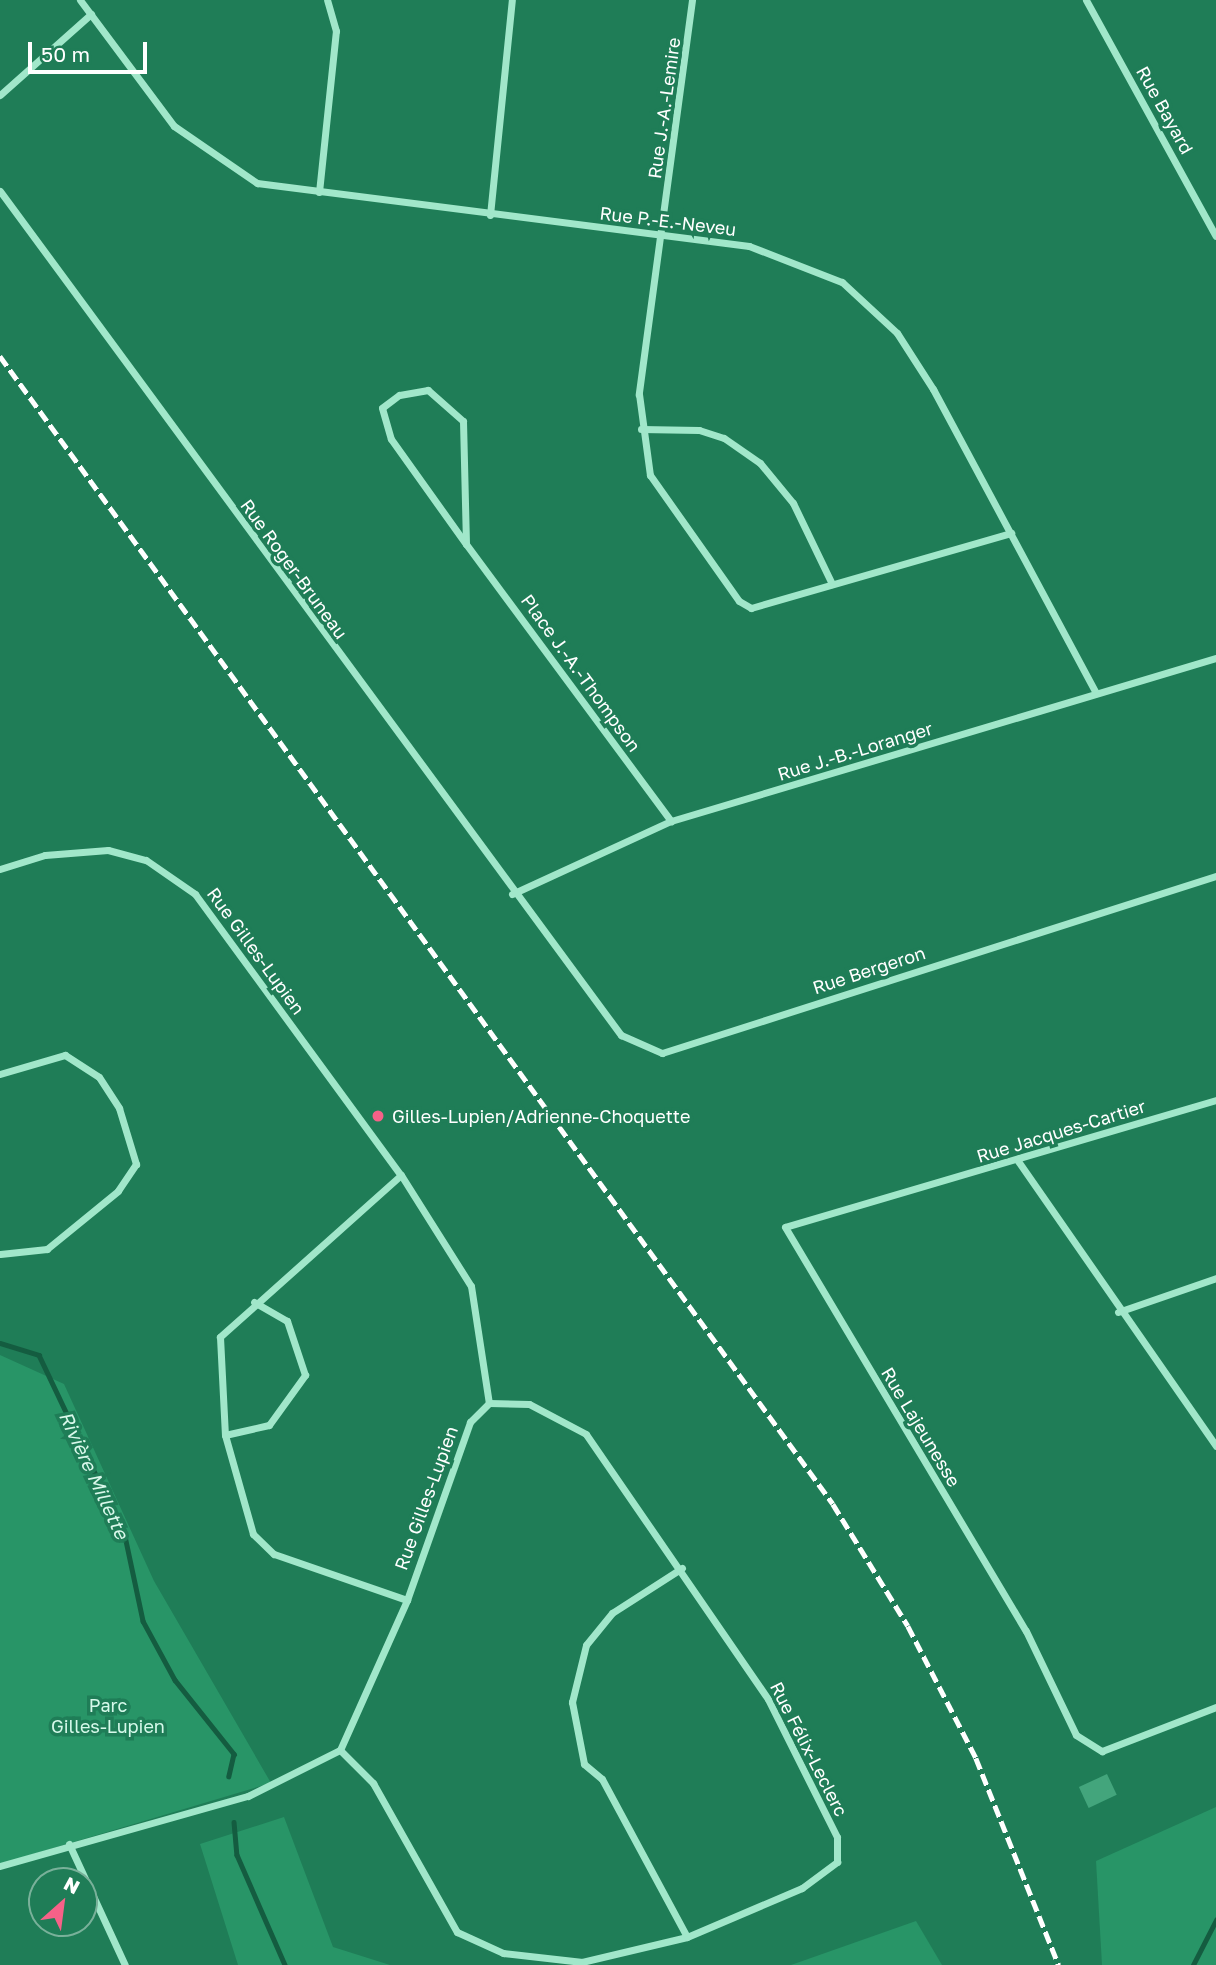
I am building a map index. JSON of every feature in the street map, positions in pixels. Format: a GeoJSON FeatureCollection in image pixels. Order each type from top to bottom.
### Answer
{"type":"FeatureCollection","features":[{"type":"Feature","properties":{"kind":"street","name":"Rue P.-E.-Neveu"},"geometry":{"type":"LineString","coordinates":[[80,0],[174,126],[208,153],[257,183],[776,252],[842,282],[876,311],[933,389],[1096,693]]}},
{"type":"Feature","properties":{"kind":"street"},"geometry":{"type":"LineString","coordinates":[[319,192],[337,31],[327,0]]}},
{"type":"Feature","properties":{"kind":"street"},"geometry":{"type":"LineString","coordinates":[[490,215],[512,0]]}},
{"type":"Feature","properties":{"kind":"street","name":"Rue J.-A.-Lemire"},"geometry":{"type":"LineString","coordinates":[[692,0],[639,394],[646,468],[740,601],[768,606],[832,584],[1011,533]]}},
{"type":"Feature","properties":{"kind":"street","name":"Rue Bayard"},"geometry":{"type":"LineString","coordinates":[[1086,0],[1213,225],[1216,236]]}},
{"type":"Feature","properties":{"kind":"street"},"geometry":{"type":"LineString","coordinates":[[0,95],[91,14]]}},
{"type":"Feature","properties":{"kind":"street","name":"Rue Roger-Bruneau"},"geometry":{"type":"LineString","coordinates":[[0,191],[565,963]]}},
{"type":"Feature","properties":{"kind":"street","name":"Place J.-A.-Thompson"},"geometry":{"type":"LineString","coordinates":[[466,544],[463,421],[428,390],[399,395],[382,408],[381,421],[466,544],[671,821]]}},
{"type":"Feature","properties":{"kind":"street"},"geometry":{"type":"LineString","coordinates":[[641,429],[711,434],[760,463],[793,503],[832,584]]}},
{"type":"Feature","properties":{"kind":"street","name":"Rue J.-B.-Loranger"},"geometry":{"type":"LineString","coordinates":[[512,894],[671,821],[1216,658]]}},
{"type":"Feature","properties":{"kind":"street","name":"Rue Gilles-Lupien"},"geometry":{"type":"LineString","coordinates":[[0,869],[45,855],[108,850],[146,860],[195,894],[401,1175],[471,1286],[489,1403],[470,1422],[407,1600],[340,1750]]}},
{"type":"Feature","properties":{"kind":"street","name":"Rue Bergeron"},"geometry":{"type":"LineString","coordinates":[[565,963],[621,1035],[662,1053],[1216,876]]}},
{"type":"Feature","properties":{"kind":"street"},"geometry":{"type":"LineString","coordinates":[[0,1074],[65,1055],[99,1077],[119,1108],[136,1164],[118,1191],[47,1249],[0,1254]]}},
{"type":"Feature","properties":{"kind":"street","name":"Rue Jacques-Cartier"},"geometry":{"type":"LineString","coordinates":[[914,1192],[1216,1100]]}},
{"type":"Feature","properties":{"kind":"street"},"geometry":{"type":"LineString","coordinates":[[1018,1161],[1118,1312],[1216,1446]]}},
{"type":"Feature","properties":{"kind":"street"},"geometry":{"type":"LineString","coordinates":[[401,1175],[254,1302],[220,1338],[225,1435],[253,1534],[274,1554],[407,1600]]}},
{"type":"Feature","properties":{"kind":"street","name":"Rue Lajeunesse"},"geometry":{"type":"LineString","coordinates":[[914,1192],[785,1227],[1026,1631],[1076,1735],[1102,1751],[1216,1707]]}},
{"type":"Feature","properties":{"kind":"street"},"geometry":{"type":"LineString","coordinates":[[1118,1312],[1216,1278]]}},
{"type":"Feature","properties":{"kind":"street"},"geometry":{"type":"LineString","coordinates":[[225,1435],[269,1425],[305,1375],[287,1321],[254,1302]]}},
{"type":"Feature","properties":{"kind":"street","name":"Rue Félix-Leclerc"},"geometry":{"type":"LineString","coordinates":[[340,1750],[373,1783],[457,1932],[503,1952],[582,1962],[687,1937],[802,1888],[837,1862],[837,1837],[768,1699],[682,1568],[586,1434],[529,1404],[489,1403]]}},
{"type":"Feature","properties":{"kind":"street"},"geometry":{"type":"LineString","coordinates":[[682,1568],[612,1613],[586,1645],[572,1702],[584,1763],[602,1779],[687,1937]]}},
{"type":"Feature","properties":{"kind":"street"},"geometry":{"type":"LineString","coordinates":[[0,1866],[69,1844],[248,1796],[340,1750]]}},
{"type":"Feature","properties":{"kind":"street"},"geometry":{"type":"LineString","coordinates":[[69,1844],[125,1965]]}},
{"type":"Feature","properties":{"kind":"green space","name":"Parc Gilles-Lupien"},"geometry":{"type":"Polygon","coordinates":[[[0,1355],[64,1384],[154,1581],[271,1783],[0,1864],[0,1355]]]}},
{"type":"Feature","properties":{"kind":"green space"},"geometry":{"type":"Polygon","coordinates":[[[1216,1807],[1216,1965],[1102,1965],[1096,1861],[1216,1807]]]}},
{"type":"Feature","properties":{"kind":"green space"},"geometry":{"type":"Polygon","coordinates":[[[284,1817],[333,1947],[390,1965],[238,1965],[200,1844],[284,1817]]]}},
{"type":"Feature","properties":{"kind":"green space"},"geometry":{"type":"Polygon","coordinates":[[[916,1921],[942,1965],[791,1965],[916,1921]]]}},
{"type":"Feature","properties":{"kind":"building"},"geometry":{"type":"Polygon","coordinates":[[[1107,1774],[1117,1795],[1089,1808],[1079,1787],[1107,1774]]]}},
{"type":"Feature","properties":{"kind":"waterway","name":"Rivière Millette"},"geometry":{"type":"LineString","coordinates":[[0,1343],[39,1355],[125,1536],[143,1621],[175,1680],[234,1754],[229,1776]]}},
{"type":"Feature","properties":{"kind":"waterway","name":"Rivière Millette"},"geometry":{"type":"LineString","coordinates":[[234,1822],[237,1855],[285,1965]]}},
{"type":"Feature","properties":{"kind":"waterway"},"geometry":{"type":"LineString","coordinates":[[1193,1965],[1216,1920]]}},
{"type":"Feature","properties":{"kind":"railway"},"geometry":{"type":"LineString","coordinates":[[0,356],[833,1504],[908,1626],[976,1758],[1059,1965]]}},
{"type":"Feature","properties":{"kind":"place","name":"Gilles-Lupien/Adrienne-Choquette"},"geometry":{"type":"Point","coordinates":[378,1116]}}]}
